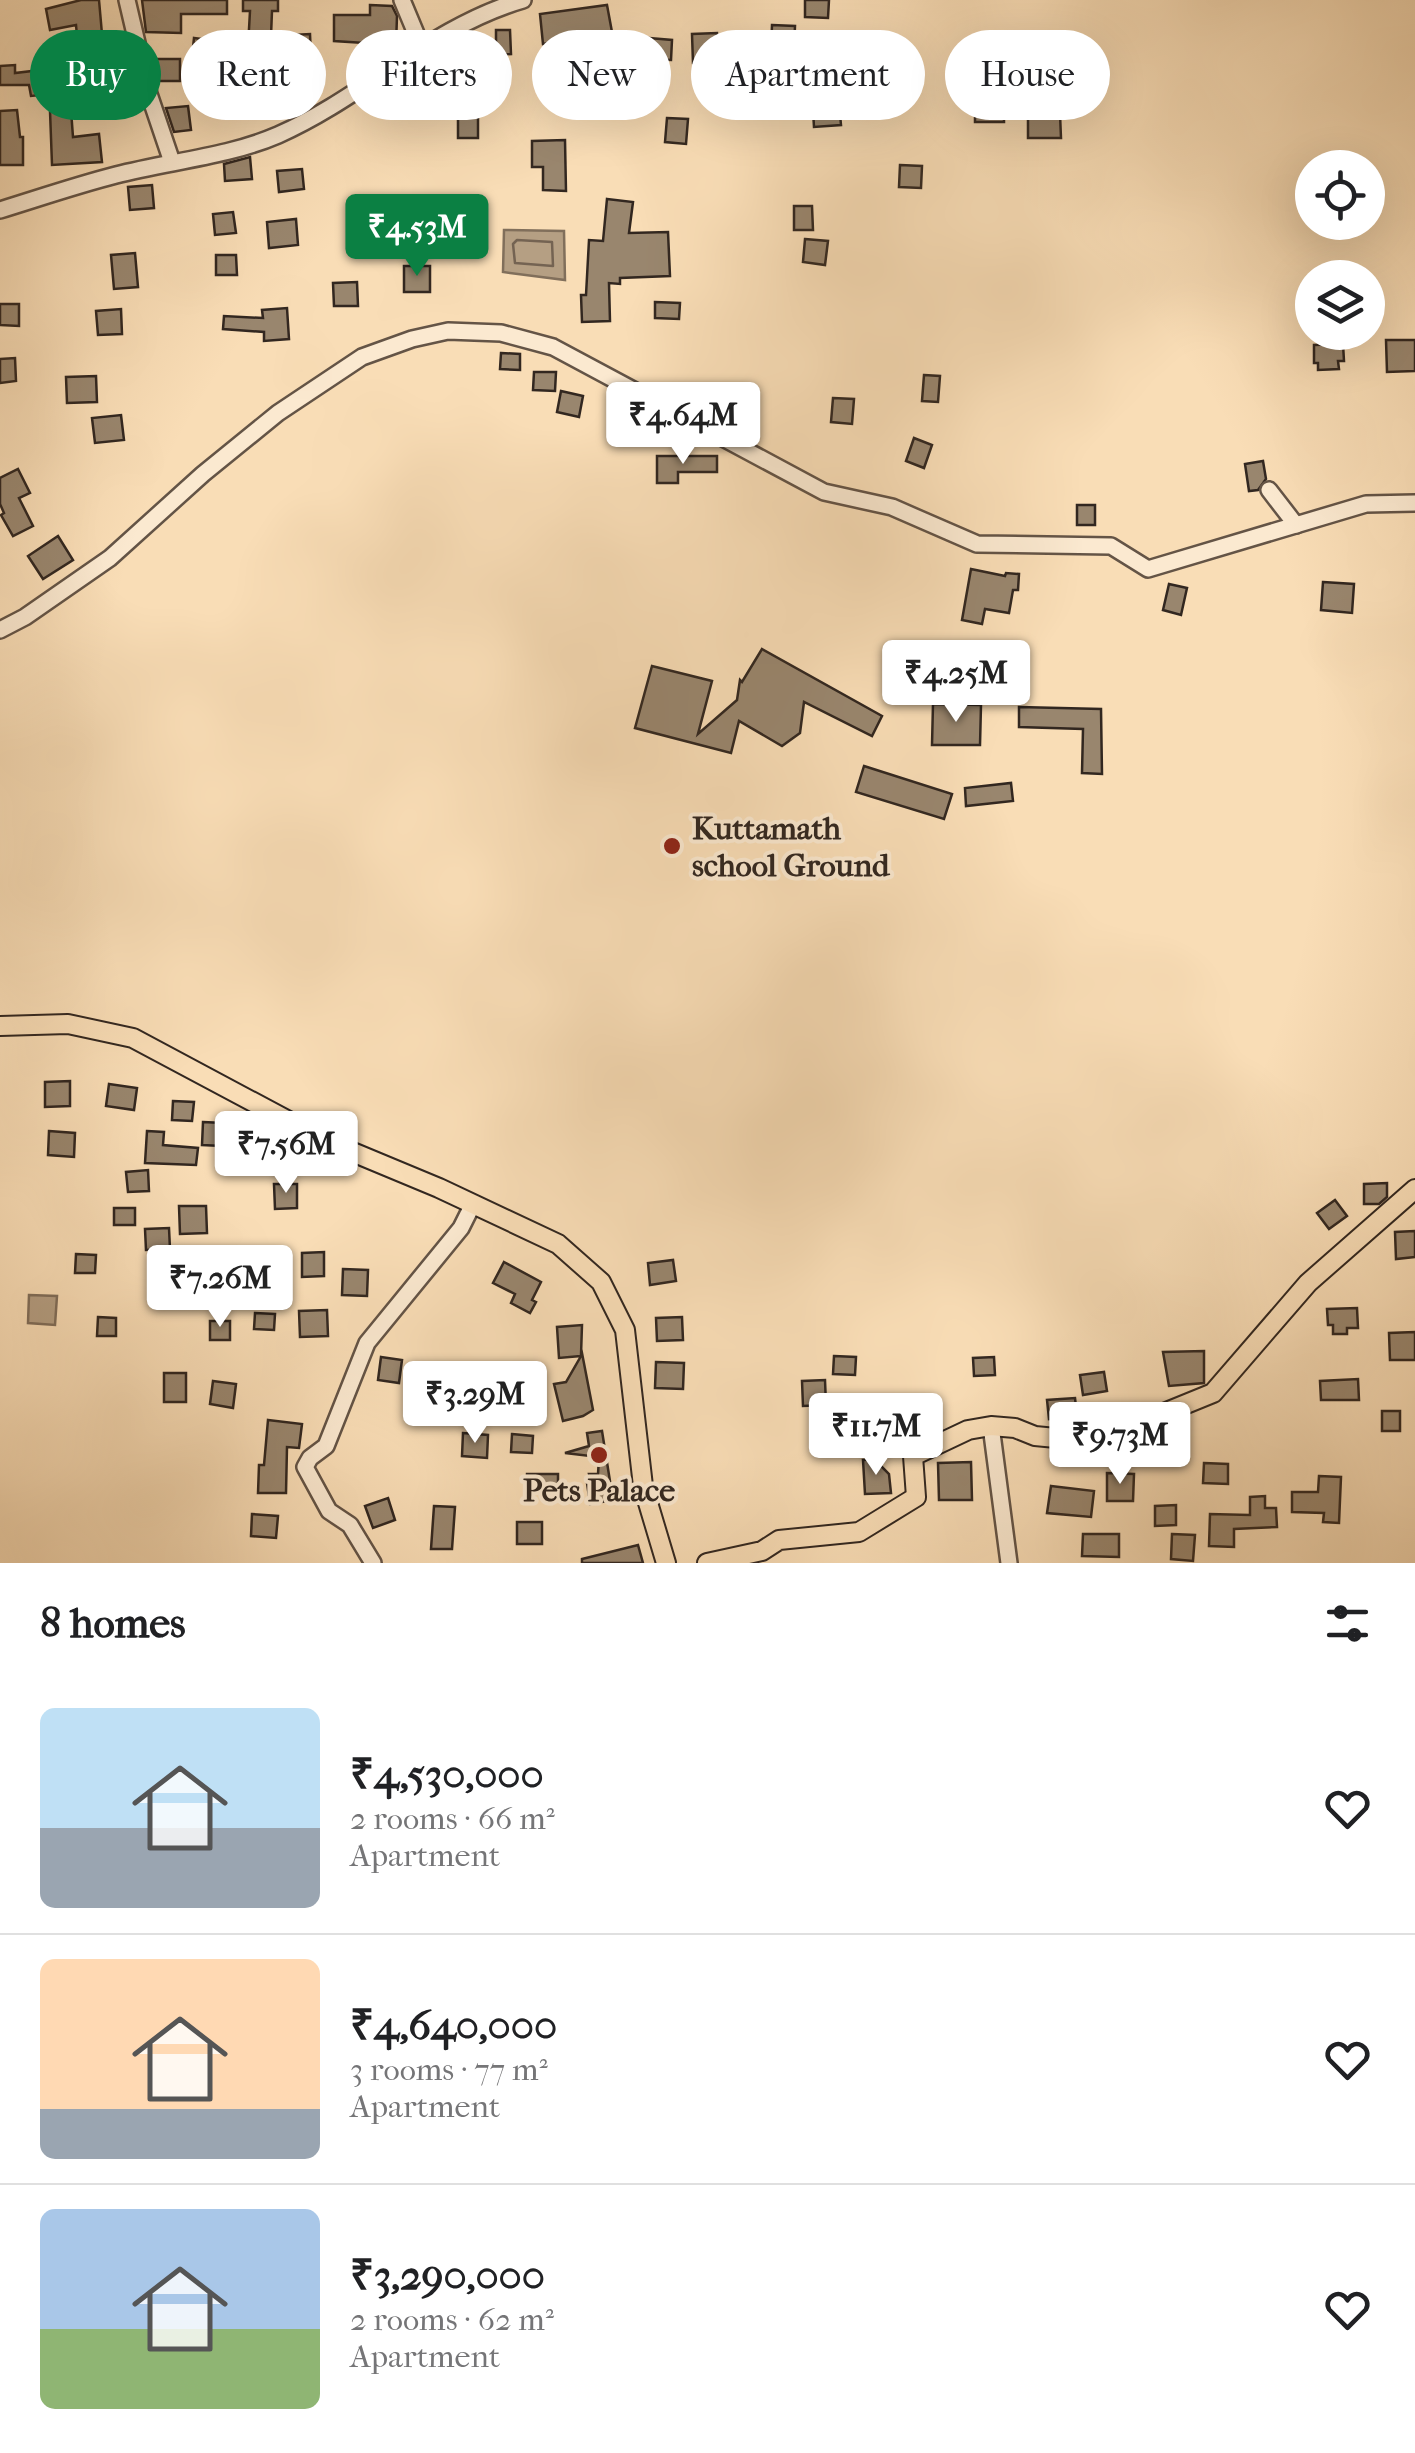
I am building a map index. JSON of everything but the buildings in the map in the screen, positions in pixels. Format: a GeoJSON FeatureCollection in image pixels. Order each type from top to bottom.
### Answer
{"type":"FeatureCollection","features":[{"type":"Feature","properties":{"kind":"main road"},"geometry":{"type":"LineString","coordinates":[[0,1026],[68,1024],[132,1038],[326,1141],[558,1244],[602,1282],[625,1330],[643,1486],[666,1563]]}},
{"type":"Feature","properties":{"kind":"main road"},"geometry":{"type":"LineString","coordinates":[[708,1563],[762,1557],[779,1540],[859,1532],[916,1496],[913,1456],[968,1430],[991,1426],[1015,1428],[1035,1436],[1056,1438],[1090,1434],[1159,1416],[1213,1393],[1308,1282],[1415,1189]]}},
{"type":"Feature","properties":{"kind":"street"},"geometry":{"type":"LineString","coordinates":[[126,0],[148,94],[172,162]]}},
{"type":"Feature","properties":{"kind":"street"},"geometry":{"type":"LineString","coordinates":[[402,0],[414,30]]}},
{"type":"Feature","properties":{"kind":"street"},"geometry":{"type":"LineString","coordinates":[[449,30],[524,0]]}},
{"type":"Feature","properties":{"kind":"street"},"geometry":{"type":"LineString","coordinates":[[0,210],[113,176],[208,157],[273,137],[320,116],[346,99]]}},
{"type":"Feature","properties":{"kind":"street"},"geometry":{"type":"LineString","coordinates":[[0,630],[110,558],[278,413],[362,357],[412,338],[448,331],[501,333],[553,347],[824,492],[892,507],[978,544],[1112,546],[1148,569],[1366,504],[1415,503]]}},
{"type":"Feature","properties":{"kind":"street"},"geometry":{"type":"LineString","coordinates":[[1269,490],[1296,525]]}},
{"type":"Feature","properties":{"kind":"street"},"geometry":{"type":"LineString","coordinates":[[374,1563],[350,1525],[329,1511],[306,1468],[310,1458],[326,1446],[366,1343],[461,1228],[474,1204]]}},
{"type":"Feature","properties":{"kind":"street"},"geometry":{"type":"LineString","coordinates":[[991,1426],[1010,1563]]}},
{"type":"Feature","properties":{"kind":"water"},"geometry":{"type":"Polygon","coordinates":[[[504,230],[564,231],[565,280],[503,272],[504,230]]]}},
{"type":"Feature","properties":{"kind":"water"},"geometry":{"type":"Polygon","coordinates":[[[29,1295],[57,1296],[55,1325],[28,1323],[29,1295]]]}},
{"type":"Feature","properties":{"kind":"place","name":"Kuttamath school Ground"},"geometry":{"type":"Point","coordinates":[672,846]}},
{"type":"Feature","properties":{"kind":"place","name":"Pets Palace"},"geometry":{"type":"Point","coordinates":[599,1455]}}]}
